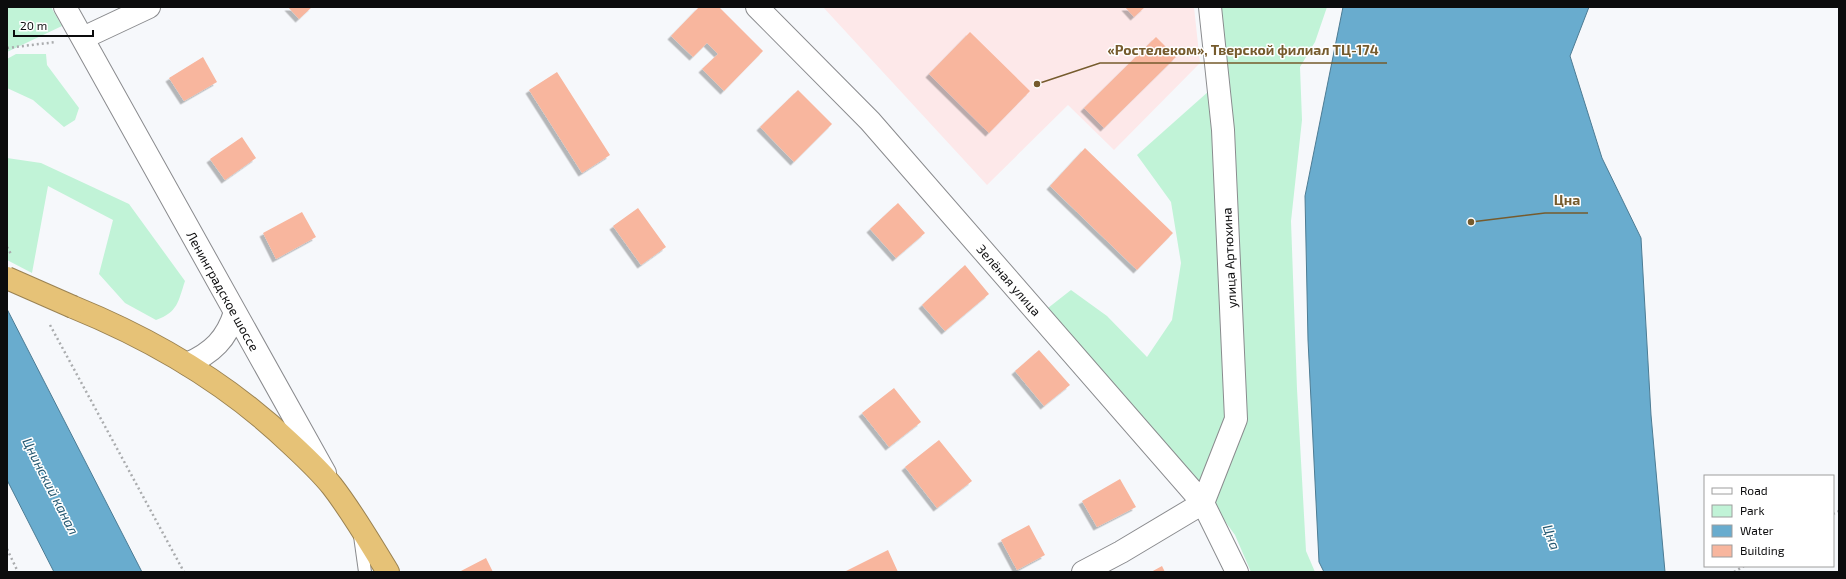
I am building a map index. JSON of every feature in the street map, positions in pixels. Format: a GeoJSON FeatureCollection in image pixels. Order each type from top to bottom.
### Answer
{"type":"FeatureCollection","features":[{"type":"Feature","properties":{"kind":"highway"},"geometry":{"type":"LineString","coordinates":[[11,269],[73,307],[132,332],[187,364],[226,390],[264,420],[299,451],[332,486]]}},
{"type":"Feature","properties":{"kind":"highway","name":"Ленинградское шоссе"},"geometry":{"type":"LineString","coordinates":[[332,486],[359,524],[388,572]]}},
{"type":"Feature","properties":{"kind":"street","name":"Ленинградское шоссе"},"geometry":{"type":"LineString","coordinates":[[65,7],[332,486]]}},
{"type":"Feature","properties":{"kind":"street"},"geometry":{"type":"LineString","coordinates":[[83,38],[149,7]]}},
{"type":"Feature","properties":{"kind":"street","name":"Зелёная улица"},"geometry":{"type":"LineString","coordinates":[[756,7],[870,120],[1203,503],[1237,572]]}},
{"type":"Feature","properties":{"kind":"street","name":"улица Артюхина"},"geometry":{"type":"LineString","coordinates":[[1203,503],[1236,419],[1223,130],[1210,7]]}},
{"type":"Feature","properties":{"kind":"street"},"geometry":{"type":"LineString","coordinates":[[187,364],[201,358],[213,350],[223,339],[230,327],[235,312]]}},
{"type":"Feature","properties":{"kind":"street"},"geometry":{"type":"LineString","coordinates":[[1082,572],[1121,552],[1203,503]]}},
{"type":"Feature","properties":{"kind":"lane"},"geometry":{"type":"LineString","coordinates":[[359,524],[365,572]]}},
{"type":"Feature","properties":{"kind":"path"},"geometry":{"type":"LineString","coordinates":[[7,48],[83,38]]}},
{"type":"Feature","properties":{"kind":"path"},"geometry":{"type":"LineString","coordinates":[[7,247],[11,269]]}},
{"type":"Feature","properties":{"kind":"path"},"geometry":{"type":"LineString","coordinates":[[48,322],[184,572]]}},
{"type":"Feature","properties":{"kind":"path"},"geometry":{"type":"LineString","coordinates":[[7,550],[18,572]]}},
{"type":"Feature","properties":{"kind":"shaded area"},"geometry":{"type":"Polygon","coordinates":[[[823,7],[1194,7],[1200,63],[1114,150],[1068,105],[987,185],[823,7]]]}},
{"type":"Feature","properties":{"kind":"green space"},"geometry":{"type":"Polygon","coordinates":[[[7,7],[51,7],[62,26],[7,52],[7,7]]]}},
{"type":"Feature","properties":{"kind":"green space"},"geometry":{"type":"Polygon","coordinates":[[[1221,7],[1327,7],[1315,42],[1300,67],[1302,120],[1291,221],[1297,389],[1306,551],[1315,572],[1251,572],[1235,535],[1189,472],[1048,308],[1071,290],[1107,316],[1147,357],[1172,320],[1181,263],[1171,202],[1137,155],[1227,75],[1221,7]]]}},
{"type":"Feature","properties":{"kind":"green space"},"geometry":{"type":"Polygon","coordinates":[[[16,54],[46,54],[47,65],[79,108],[75,120],[64,127],[33,100],[7,88],[7,59],[16,54]]]}},
{"type":"Feature","properties":{"kind":"green space"},"geometry":{"type":"Polygon","coordinates":[[[7,158],[41,163],[129,204],[185,281],[179,300],[173,310],[156,320],[125,303],[99,274],[113,220],[48,186],[32,273],[7,260],[7,158]]]}},
{"type":"Feature","properties":{"kind":"water"},"geometry":{"type":"Polygon","coordinates":[[[1343,7],[1589,7],[1570,56],[1602,158],[1641,238],[1651,415],[1665,572],[1324,572],[1319,562],[1308,340],[1305,196],[1343,7]]]}},
{"type":"Feature","properties":{"kind":"water","name":"Цнинский канал"},"geometry":{"type":"Polygon","coordinates":[[[7,309],[142,572],[54,572],[7,480],[7,309]]]}},
{"type":"Feature","properties":{"kind":"building"},"geometry":{"type":"Polygon","coordinates":[[[288,7],[312,7],[299,19],[288,7]]]}},
{"type":"Feature","properties":{"kind":"building"},"geometry":{"type":"Polygon","coordinates":[[[699,7],[719,7],[763,51],[724,91],[702,69],[718,54],[707,43],[693,57],[671,36],[699,7]]]}},
{"type":"Feature","properties":{"kind":"building"},"geometry":{"type":"Polygon","coordinates":[[[1125,7],[1145,7],[1134,17],[1125,7]]]}},
{"type":"Feature","properties":{"kind":"building"},"geometry":{"type":"Polygon","coordinates":[[[970,32],[1030,91],[989,133],[929,74],[970,32]]]}},
{"type":"Feature","properties":{"kind":"building"},"geometry":{"type":"Polygon","coordinates":[[[1156,37],[1176,57],[1104,128],[1084,108],[1156,37]]]}},
{"type":"Feature","properties":{"kind":"building"},"geometry":{"type":"Polygon","coordinates":[[[203,57],[217,82],[184,101],[169,78],[203,57]]]}},
{"type":"Feature","properties":{"kind":"building"},"geometry":{"type":"Polygon","coordinates":[[[557,72],[610,155],[582,173],[529,90],[557,72]]]}},
{"type":"Feature","properties":{"kind":"building"},"geometry":{"type":"Polygon","coordinates":[[[798,90],[832,124],[794,162],[760,127],[798,90]]]}},
{"type":"Feature","properties":{"kind":"building"},"geometry":{"type":"Polygon","coordinates":[[[242,137],[256,158],[225,180],[210,159],[242,137]]]}},
{"type":"Feature","properties":{"kind":"building"},"geometry":{"type":"Polygon","coordinates":[[[1085,148],[1173,233],[1137,270],[1050,186],[1085,148]]]}},
{"type":"Feature","properties":{"kind":"building"},"geometry":{"type":"Polygon","coordinates":[[[898,203],[925,233],[896,258],[870,229],[898,203]]]}},
{"type":"Feature","properties":{"kind":"building"},"geometry":{"type":"Polygon","coordinates":[[[638,208],[666,247],[641,265],[613,226],[638,208]]]}},
{"type":"Feature","properties":{"kind":"building"},"geometry":{"type":"Polygon","coordinates":[[[302,212],[316,237],[276,259],[263,233],[302,212]]]}},
{"type":"Feature","properties":{"kind":"building"},"geometry":{"type":"Polygon","coordinates":[[[965,265],[989,294],[945,331],[922,305],[965,265]]]}},
{"type":"Feature","properties":{"kind":"building"},"geometry":{"type":"Polygon","coordinates":[[[1039,350],[1070,385],[1044,406],[1015,371],[1039,350]]]}},
{"type":"Feature","properties":{"kind":"building"},"geometry":{"type":"Polygon","coordinates":[[[894,388],[921,422],[889,447],[862,413],[894,388]]]}},
{"type":"Feature","properties":{"kind":"building"},"geometry":{"type":"Polygon","coordinates":[[[939,440],[972,481],[937,508],[905,467],[939,440]]]}},
{"type":"Feature","properties":{"kind":"building"},"geometry":{"type":"Polygon","coordinates":[[[1120,479],[1136,507],[1097,527],[1082,501],[1120,479]]]}},
{"type":"Feature","properties":{"kind":"building"},"geometry":{"type":"Polygon","coordinates":[[[1029,525],[1045,555],[1017,570],[1001,540],[1029,525]]]}},
{"type":"Feature","properties":{"kind":"building"},"geometry":{"type":"Polygon","coordinates":[[[888,550],[898,572],[844,572],[888,550]]]}},
{"type":"Feature","properties":{"kind":"building"},"geometry":{"type":"Polygon","coordinates":[[[486,558],[493,572],[459,572],[486,558]]]}},
{"type":"Feature","properties":{"kind":"building"},"geometry":{"type":"Polygon","coordinates":[[[1162,566],[1165,572],[1151,572],[1162,566]]]}},
{"type":"Feature","properties":{"kind":"place","name":"«Ростелеком», Тверской филиал ТЦ-174"},"geometry":{"type":"Point","coordinates":[1037,84]}},
{"type":"Feature","properties":{"kind":"place","name":"Цна"},"geometry":{"type":"Point","coordinates":[1471,222]}}]}
